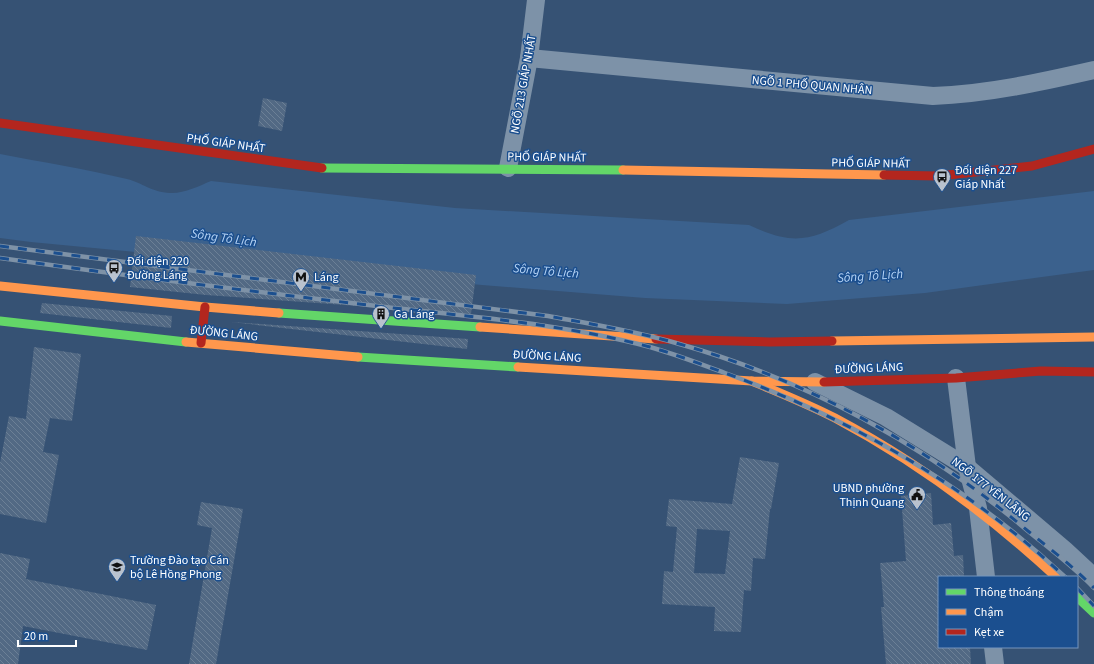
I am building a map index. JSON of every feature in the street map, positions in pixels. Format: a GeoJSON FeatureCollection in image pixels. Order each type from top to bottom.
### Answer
{"type":"FeatureCollection","features":[{"type":"Feature","properties":{"kind":"main road","name":"PHỐ GIÁP NHẤT"},"geometry":{"type":"LineString","coordinates":[[0,123],[323,168],[508,168],[938,176],[1032,166],[1094,149]]}},
{"type":"Feature","properties":{"kind":"main road","name":"ĐƯỜNG LÁNG"},"geometry":{"type":"LineString","coordinates":[[0,286],[205,307],[655,339],[770,342],[1094,337]]}},
{"type":"Feature","properties":{"kind":"main road"},"geometry":{"type":"LineString","coordinates":[[201,343],[205,307]]}},
{"type":"Feature","properties":{"kind":"main road","name":"ĐƯỜNG LÁNG"},"geometry":{"type":"LineString","coordinates":[[0,321],[201,343],[320,354],[752,381],[814,382],[956,378],[1041,371],[1094,372]]}},
{"type":"Feature","properties":{"kind":"main road"},"geometry":{"type":"LineString","coordinates":[[752,381],[834,418],[921,468],[978,508],[1055,576]]}},
{"type":"Feature","properties":{"kind":"main road"},"geometry":{"type":"LineString","coordinates":[[1078,598],[1094,613]]}},
{"type":"Feature","properties":{"kind":"street","name":"NGÕ 213 GIÁP NHẤT"},"geometry":{"type":"LineString","coordinates":[[508,168],[528,58],[536,0]]}},
{"type":"Feature","properties":{"kind":"street","name":"NGÕ 1 PHỐ QUAN NHÂN"},"geometry":{"type":"LineString","coordinates":[[528,58],[933,96],[968,95],[998,91],[1094,70]]}},
{"type":"Feature","properties":{"kind":"street"},"geometry":{"type":"LineString","coordinates":[[956,378],[966,467],[978,508],[986,576]]}},
{"type":"Feature","properties":{"kind":"street","name":"NGÕ 177 YÊN LÃNG"},"geometry":{"type":"LineString","coordinates":[[814,382],[886,417],[966,467],[1066,550],[1094,577]]}},
{"type":"Feature","properties":{"kind":"street"},"geometry":{"type":"LineString","coordinates":[[994,648],[995,664]]}},
{"type":"Feature","properties":{"kind":"water","name":"Sông Tô Lịch"},"geometry":{"type":"Polygon","coordinates":[[[0,154],[127,179],[158,191],[170,193],[186,191],[211,181],[455,208],[749,225],[777,236],[789,238],[811,237],[823,233],[849,220],[1094,191],[1094,270],[925,293],[787,304],[645,298],[482,285],[31,242],[0,238],[0,154]]]}},
{"type":"Feature","properties":{"kind":"building"},"geometry":{"type":"Polygon","coordinates":[[[263,98],[287,103],[282,131],[258,126],[263,98]]]}},
{"type":"Feature","properties":{"kind":"building"},"geometry":{"type":"Polygon","coordinates":[[[136,236],[476,275],[471,314],[206,295],[130,287],[136,236]]]}},
{"type":"Feature","properties":{"kind":"building"},"geometry":{"type":"Polygon","coordinates":[[[42,303],[172,316],[171,328],[40,313],[42,303]]]}},
{"type":"Feature","properties":{"kind":"building"},"geometry":{"type":"Polygon","coordinates":[[[231,322],[387,333],[468,339],[467,349],[231,322]]]}},
{"type":"Feature","properties":{"kind":"building"},"geometry":{"type":"Polygon","coordinates":[[[34,347],[81,354],[72,421],[50,418],[43,452],[59,455],[46,523],[0,514],[0,463],[9,416],[26,419],[34,347]]]}},
{"type":"Feature","properties":{"kind":"building"},"geometry":{"type":"Polygon","coordinates":[[[740,457],[779,463],[770,509],[765,559],[753,558],[751,591],[744,590],[741,632],[714,631],[715,607],[662,604],[664,571],[673,572],[677,527],[666,526],[669,499],[732,504],[740,457]],[[697,529],[694,573],[725,574],[730,531],[697,529]]]}},
{"type":"Feature","properties":{"kind":"building"},"geometry":{"type":"Polygon","coordinates":[[[931,493],[933,525],[951,523],[954,556],[963,555],[964,576],[938,576],[938,648],[970,648],[971,664],[886,664],[881,607],[884,607],[880,563],[906,561],[901,496],[931,493]]]}},
{"type":"Feature","properties":{"kind":"building"},"geometry":{"type":"Polygon","coordinates":[[[201,502],[243,509],[216,664],[189,664],[212,528],[197,525],[201,502]]]}},
{"type":"Feature","properties":{"kind":"building"},"geometry":{"type":"Polygon","coordinates":[[[0,553],[30,559],[26,579],[156,605],[147,650],[23,626],[18,664],[0,664],[0,553]]]}},
{"type":"Feature","properties":{"kind":"railway"},"geometry":{"type":"LineString","coordinates":[[0,246],[548,316],[644,335],[724,358],[771,375],[817,396],[862,418],[906,443],[948,470],[989,500],[1062,558],[1094,588]]}},
{"type":"Feature","properties":{"kind":"railway"},"geometry":{"type":"LineString","coordinates":[[0,258],[240,290],[518,322],[585,332],[650,347],[772,391],[818,411],[906,458],[948,484],[988,513],[1064,576]]}},
{"type":"Feature","properties":{"kind":"railway"},"geometry":{"type":"LineString","coordinates":[[1078,589],[1094,606]]}},
{"type":"Feature","properties":{"kind":"traffic: fast"},"geometry":{"type":"LineString","coordinates":[[322,168],[623,170]]}},
{"type":"Feature","properties":{"kind":"traffic: fast"},"geometry":{"type":"LineString","coordinates":[[279,313],[480,327]]}},
{"type":"Feature","properties":{"kind":"traffic: fast"},"geometry":{"type":"LineString","coordinates":[[0,321],[186,342]]}},
{"type":"Feature","properties":{"kind":"traffic: fast"},"geometry":{"type":"LineString","coordinates":[[358,357],[518,367]]}},
{"type":"Feature","properties":{"kind":"traffic: fast"},"geometry":{"type":"LineString","coordinates":[[1078,598],[1094,613]]}},
{"type":"Feature","properties":{"kind":"traffic: slow"},"geometry":{"type":"LineString","coordinates":[[623,170],[884,175]]}},
{"type":"Feature","properties":{"kind":"traffic: slow"},"geometry":{"type":"LineString","coordinates":[[0,286],[279,313]]}},
{"type":"Feature","properties":{"kind":"traffic: slow"},"geometry":{"type":"LineString","coordinates":[[480,327],[656,339]]}},
{"type":"Feature","properties":{"kind":"traffic: slow"},"geometry":{"type":"LineString","coordinates":[[832,341],[1094,337]]}},
{"type":"Feature","properties":{"kind":"traffic: slow"},"geometry":{"type":"LineString","coordinates":[[186,342],[358,357]]}},
{"type":"Feature","properties":{"kind":"traffic: slow"},"geometry":{"type":"LineString","coordinates":[[518,367],[752,381],[824,382]]}},
{"type":"Feature","properties":{"kind":"traffic: slow"},"geometry":{"type":"LineString","coordinates":[[752,381],[825,413],[894,452],[951,490],[1005,532],[1055,576]]}},
{"type":"Feature","properties":{"kind":"traffic: jam"},"geometry":{"type":"LineString","coordinates":[[0,123],[322,168]]}},
{"type":"Feature","properties":{"kind":"traffic: jam"},"geometry":{"type":"LineString","coordinates":[[884,175],[938,176],[1032,166],[1094,149]]}},
{"type":"Feature","properties":{"kind":"traffic: jam"},"geometry":{"type":"LineString","coordinates":[[201,343],[205,307]]}},
{"type":"Feature","properties":{"kind":"traffic: jam"},"geometry":{"type":"LineString","coordinates":[[656,339],[770,342],[832,341]]}},
{"type":"Feature","properties":{"kind":"traffic: jam"},"geometry":{"type":"LineString","coordinates":[[824,382],[956,378],[1041,371],[1094,372]]}},
{"type":"Feature","properties":{"kind":"place","name":"Đối diện 227 Giáp Nhất"},"geometry":{"type":"Point","coordinates":[942,192]}},
{"type":"Feature","properties":{"kind":"place","name":"Đối diện 220 Đường Láng"},"geometry":{"type":"Point","coordinates":[114,283]}},
{"type":"Feature","properties":{"kind":"place","name":"Láng"},"geometry":{"type":"Point","coordinates":[301,292]}},
{"type":"Feature","properties":{"kind":"place","name":"Ga Láng"},"geometry":{"type":"Point","coordinates":[381,329]}},
{"type":"Feature","properties":{"kind":"place","name":"UBND phường Thịnh Quang"},"geometry":{"type":"Point","coordinates":[917,510]}},
{"type":"Feature","properties":{"kind":"place","name":"Trường Đào tạo Cán bộ Lê Hồng Phong"},"geometry":{"type":"Point","coordinates":[117,582]}}]}
